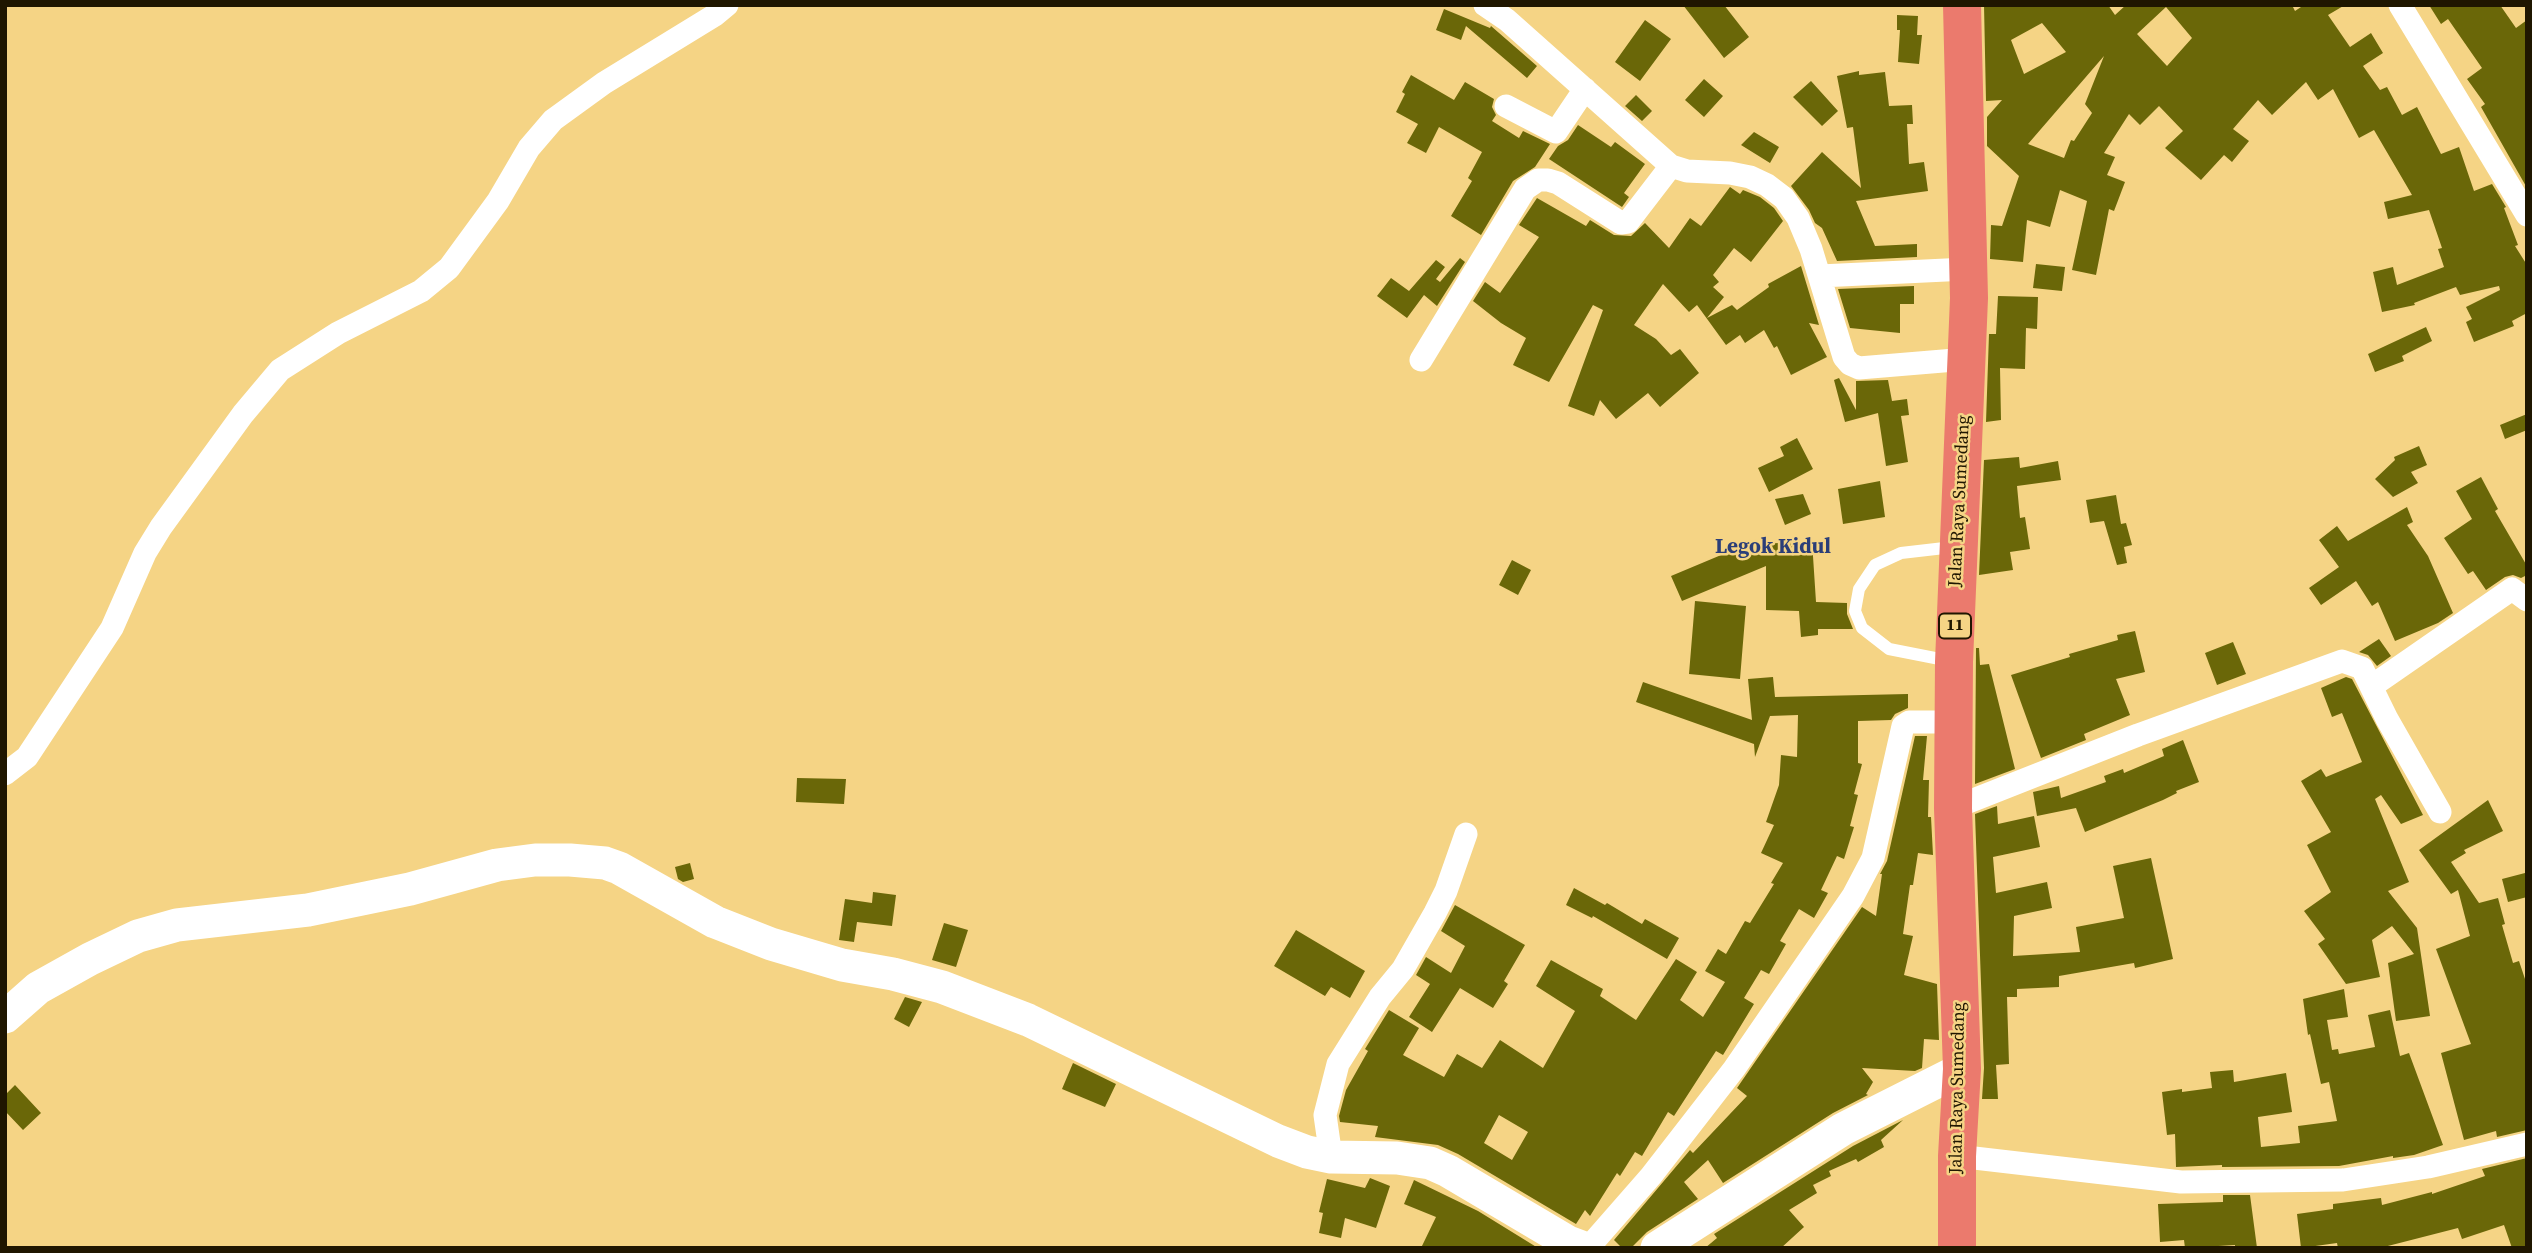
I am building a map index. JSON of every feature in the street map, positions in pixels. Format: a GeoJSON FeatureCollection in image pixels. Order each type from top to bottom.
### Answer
{"type":"FeatureCollection","features":[{"type":"Feature","properties":{"kind":"highway","name":"Jalan Raya Sumedang"},"geometry":{"type":"LineString","coordinates":[[1957,1248],[1957,1156],[1962,1069],[1953,808],[1953,722],[1957,546],[1969,298],[1962,5]]}},
{"type":"Feature","properties":{"kind":"street"},"geometry":{"type":"LineString","coordinates":[[5,774],[27,757],[112,628],[145,553],[160,527],[243,414],[280,370],[338,332],[431,284],[450,268],[498,201],[529,148],[553,120],[604,83],[727,5]]}},
{"type":"Feature","properties":{"kind":"street"},"geometry":{"type":"LineString","coordinates":[[1485,5],[1507,20],[1671,166],[1687,171],[1750,177],[1767,185],[1784,198],[1798,218],[1820,276],[1844,357],[1850,364],[1859,368],[1967,359]]}},
{"type":"Feature","properties":{"kind":"street"},"geometry":{"type":"LineString","coordinates":[[2400,5],[2527,215]]}},
{"type":"Feature","properties":{"kind":"street"},"geometry":{"type":"LineString","coordinates":[[1506,106],[1556,132],[1586,89]]}},
{"type":"Feature","properties":{"kind":"street"},"geometry":{"type":"LineString","coordinates":[[1421,360],[1525,189],[1538,180],[1558,183],[1621,223],[1629,222],[1671,166]]}},
{"type":"Feature","properties":{"kind":"street"},"geometry":{"type":"LineString","coordinates":[[1820,276],[1967,269]]}},
{"type":"Feature","properties":{"kind":"street"},"geometry":{"type":"LineString","coordinates":[[2372,686],[2512,589],[2527,600]]}},
{"type":"Feature","properties":{"kind":"street"},"geometry":{"type":"LineString","coordinates":[[1953,808],[2138,735],[2342,661],[2362,668],[2387,719],[2440,813]]}},
{"type":"Feature","properties":{"kind":"street"},"geometry":{"type":"LineString","coordinates":[[5,1017],[38,988],[138,936],[164,929],[333,905],[410,889],[497,865],[535,860],[593,862],[619,868],[715,922],[771,944],[842,965],[893,974],[942,987],[1028,1020],[1278,1141],[1307,1152],[1331,1157],[1397,1158],[1430,1163],[1568,1242],[1586,1248],[1651,1176],[1734,1069],[1853,896],[1873,858],[1903,726],[1909,722],[1953,722]]}},
{"type":"Feature","properties":{"kind":"street"},"geometry":{"type":"LineString","coordinates":[[1331,1157],[1325,1115],[1338,1064],[1380,997],[1403,969],[1446,891],[1466,834]]}},
{"type":"Feature","properties":{"kind":"street"},"geometry":{"type":"LineString","coordinates":[[1657,1248],[1843,1129],[1962,1069]]}},
{"type":"Feature","properties":{"kind":"street"},"geometry":{"type":"LineString","coordinates":[[1957,1156],[2181,1182],[2343,1180],[2428,1167],[2527,1144]]}},
{"type":"Feature","properties":{"kind":"lane"},"geometry":{"type":"LineString","coordinates":[[1954,662],[1889,649],[1862,628],[1855,611],[1858,589],[1875,565],[1901,553],[1957,546]]}},
{"type":"Feature","properties":{"kind":"building"},"geometry":{"type":"Polygon","coordinates":[[[1683,5],[1724,5],[1749,37],[1724,58],[1683,5]]]}},
{"type":"Feature","properties":{"kind":"building"},"geometry":{"type":"Polygon","coordinates":[[[1984,5],[2108,5],[2115,15],[2126,5],[2292,5],[2295,11],[2304,5],[2345,5],[2328,15],[2350,47],[2371,33],[2383,53],[2363,66],[2380,90],[2387,87],[2402,115],[2417,107],[2441,154],[2459,147],[2474,191],[2492,184],[2506,207],[2504,208],[2518,245],[2515,246],[2527,265],[2527,313],[2512,321],[2514,326],[2474,342],[2466,322],[2472,319],[2466,307],[2500,290],[2499,286],[2460,295],[2456,287],[2414,303],[2415,305],[2382,312],[2373,272],[2393,267],[2397,285],[2444,267],[2438,249],[2442,248],[2429,210],[2388,219],[2384,202],[2412,195],[2374,130],[2359,138],[2333,89],[2318,100],[2306,82],[2272,115],[2258,100],[2233,129],[2249,141],[2232,162],[2224,155],[2201,180],[2165,148],[2183,131],[2159,106],[2140,125],[2129,114],[2104,153],[2115,157],[2107,175],[2125,182],[2114,211],[2109,209],[2096,275],[2072,270],[2087,201],[2060,190],[2050,227],[2027,220],[2023,262],[1990,259],[1991,225],[2002,226],[2019,176],[1987,146],[1987,117],[2002,100],[1986,101],[1984,5]],[[2166,7],[2137,34],[2167,66],[2192,38],[2166,7]],[[2042,23],[2011,40],[2024,74],[2066,52],[2042,23]],[[2104,56],[2028,144],[2064,158],[2071,140],[2074,141],[2092,113],[2085,104],[2104,56]]]}},
{"type":"Feature","properties":{"kind":"building"},"geometry":{"type":"Polygon","coordinates":[[[2429,5],[2500,5],[2516,28],[2527,20],[2527,188],[2481,107],[2485,104],[2467,79],[2482,68],[2448,19],[2441,24],[2429,5]]]}},
{"type":"Feature","properties":{"kind":"building"},"geometry":{"type":"Polygon","coordinates":[[[1444,9],[1490,28],[1491,26],[1537,66],[1527,78],[1466,26],[1461,40],[1436,30],[1444,9]]]}},
{"type":"Feature","properties":{"kind":"building"},"geometry":{"type":"Polygon","coordinates":[[[1897,15],[1918,16],[1917,35],[1922,35],[1919,64],[1898,62],[1900,30],[1897,30],[1897,15]]]}},
{"type":"Feature","properties":{"kind":"building"},"geometry":{"type":"Polygon","coordinates":[[[1645,20],[1671,39],[1640,81],[1615,62],[1645,20]]]}},
{"type":"Feature","properties":{"kind":"building"},"geometry":{"type":"Polygon","coordinates":[[[1859,71],[1859,75],[1885,72],[1889,106],[1912,105],[1913,124],[1907,124],[1909,164],[1924,162],[1928,191],[1856,201],[1875,246],[1917,244],[1917,257],[1837,261],[1822,228],[1815,223],[1791,186],[1822,152],[1861,188],[1853,127],[1847,128],[1837,76],[1859,71]]]}},
{"type":"Feature","properties":{"kind":"building"},"geometry":{"type":"Polygon","coordinates":[[[1411,75],[1454,100],[1465,82],[1494,99],[1492,107],[1496,115],[1492,121],[1519,138],[1523,131],[1550,144],[1535,167],[1513,181],[1481,235],[1451,216],[1472,181],[1468,178],[1482,152],[1439,127],[1426,153],[1407,143],[1418,124],[1396,112],[1411,75]]]}},
{"type":"Feature","properties":{"kind":"building"},"geometry":{"type":"Polygon","coordinates":[[[1704,79],[1723,96],[1704,117],[1685,100],[1704,79]]]}},
{"type":"Feature","properties":{"kind":"building"},"geometry":{"type":"Polygon","coordinates":[[[1811,81],[1838,111],[1822,126],[1793,97],[1811,81]]]}},
{"type":"Feature","properties":{"kind":"building"},"geometry":{"type":"Polygon","coordinates":[[[1636,95],[1652,111],[1642,121],[1625,106],[1636,95]]]}},
{"type":"Feature","properties":{"kind":"building"},"geometry":{"type":"Polygon","coordinates":[[[1578,125],[1611,147],[1615,142],[1645,164],[1624,193],[1629,197],[1622,207],[1549,159],[1558,146],[1568,140],[1578,125]]]}},
{"type":"Feature","properties":{"kind":"building"},"geometry":{"type":"Polygon","coordinates":[[[1754,132],[1779,147],[1770,163],[1741,145],[1754,132]]]}},
{"type":"Feature","properties":{"kind":"building"},"geometry":{"type":"Polygon","coordinates":[[[1730,187],[1740,194],[1743,190],[1760,197],[1774,208],[1783,221],[1751,262],[1734,248],[1713,275],[1719,282],[1713,287],[1724,297],[1707,318],[1732,305],[1737,310],[1769,287],[1768,284],[1801,266],[1819,325],[1809,323],[1827,357],[1791,375],[1777,346],[1774,348],[1764,330],[1745,343],[1740,335],[1726,345],[1697,305],[1689,312],[1663,284],[1634,325],[1656,339],[1671,355],[1680,349],[1699,373],[1660,407],[1648,393],[1616,419],[1600,400],[1594,416],[1568,406],[1603,310],[1593,305],[1549,382],[1513,365],[1526,338],[1473,301],[1485,282],[1500,293],[1539,237],[1519,225],[1537,198],[1586,226],[1590,220],[1614,235],[1631,236],[1645,223],[1669,248],[1690,218],[1701,226],[1730,187]]]}},
{"type":"Feature","properties":{"kind":"building"},"geometry":{"type":"Polygon","coordinates":[[[1460,258],[1465,262],[1437,306],[1424,295],[1407,318],[1377,296],[1391,278],[1409,291],[1436,260],[1445,267],[1436,279],[1440,282],[1460,258]]]}},
{"type":"Feature","properties":{"kind":"building"},"geometry":{"type":"Polygon","coordinates":[[[2036,264],[2065,267],[2062,291],[2033,288],[2036,264]]]}},
{"type":"Feature","properties":{"kind":"building"},"geometry":{"type":"Polygon","coordinates":[[[1914,286],[1914,304],[1900,304],[1900,333],[1850,328],[1838,289],[1914,286]]]}},
{"type":"Feature","properties":{"kind":"building"},"geometry":{"type":"Polygon","coordinates":[[[1998,296],[2038,297],[2037,329],[2026,328],[2025,369],[2000,368],[2001,420],[1986,422],[1989,334],[1996,334],[1998,296]]]}},
{"type":"Feature","properties":{"kind":"building"},"geometry":{"type":"Polygon","coordinates":[[[2426,327],[2432,341],[2402,356],[2404,361],[2375,372],[2368,354],[2426,327]]]}},
{"type":"Feature","properties":{"kind":"building"},"geometry":{"type":"Polygon","coordinates":[[[1839,378],[1856,410],[1856,381],[1888,380],[1892,401],[1907,399],[1909,415],[1901,416],[1908,462],[1886,466],[1878,413],[1845,422],[1834,380],[1839,378]]]}},
{"type":"Feature","properties":{"kind":"building"},"geometry":{"type":"Polygon","coordinates":[[[2527,414],[2527,430],[2505,439],[2500,425],[2527,414]]]}},
{"type":"Feature","properties":{"kind":"building"},"geometry":{"type":"Polygon","coordinates":[[[1797,438],[1813,469],[1769,492],[1758,468],[1784,456],[1780,447],[1797,438]]]}},
{"type":"Feature","properties":{"kind":"building"},"geometry":{"type":"Polygon","coordinates":[[[2419,446],[2427,465],[2411,472],[2418,483],[2393,497],[2375,479],[2395,460],[2394,457],[2419,446]]]}},
{"type":"Feature","properties":{"kind":"building"},"geometry":{"type":"Polygon","coordinates":[[[2019,457],[2020,468],[2058,461],[2061,480],[2017,486],[2020,518],[2025,517],[2030,549],[2010,552],[2013,570],[1979,575],[1984,460],[2019,457]]]}},
{"type":"Feature","properties":{"kind":"building"},"geometry":{"type":"Polygon","coordinates":[[[2481,477],[2498,509],[2495,511],[2527,566],[2527,575],[2521,578],[2513,575],[2505,577],[2486,590],[2473,571],[2468,574],[2444,538],[2472,519],[2456,491],[2481,477]]]}},
{"type":"Feature","properties":{"kind":"building"},"geometry":{"type":"Polygon","coordinates":[[[1880,481],[1885,517],[1843,524],[1838,489],[1880,481]]]}},
{"type":"Feature","properties":{"kind":"building"},"geometry":{"type":"Polygon","coordinates":[[[1803,494],[1811,514],[1785,525],[1775,499],[1803,494]]]}},
{"type":"Feature","properties":{"kind":"building"},"geometry":{"type":"Polygon","coordinates":[[[2116,495],[2121,524],[2126,523],[2132,545],[2124,547],[2127,563],[2117,565],[2104,521],[2090,523],[2086,500],[2116,495]]]}},
{"type":"Feature","properties":{"kind":"building"},"geometry":{"type":"Polygon","coordinates":[[[2407,507],[2413,522],[2407,525],[2428,556],[2453,613],[2438,623],[2395,641],[2378,602],[2372,606],[2356,581],[2321,605],[2309,588],[2339,567],[2319,540],[2337,526],[2348,541],[2407,507]]]}},
{"type":"Feature","properties":{"kind":"building"},"geometry":{"type":"Polygon","coordinates":[[[1812,541],[1816,602],[1847,603],[1847,614],[1853,629],[1818,629],[1818,635],[1801,637],[1799,611],[1766,610],[1766,566],[1682,601],[1671,576],[1745,545],[1812,541]]]}},
{"type":"Feature","properties":{"kind":"building"},"geometry":{"type":"Polygon","coordinates":[[[1512,560],[1531,570],[1518,595],[1499,585],[1512,560]]]}},
{"type":"Feature","properties":{"kind":"building"},"geometry":{"type":"Polygon","coordinates":[[[1695,601],[1746,606],[1740,679],[1689,674],[1695,601]]]}},
{"type":"Feature","properties":{"kind":"building"},"geometry":{"type":"Polygon","coordinates":[[[2135,631],[2145,672],[2116,679],[2130,715],[2084,734],[2086,740],[2041,758],[2011,675],[2118,640],[2117,635],[2135,631]]]}},
{"type":"Feature","properties":{"kind":"building"},"geometry":{"type":"Polygon","coordinates":[[[2379,639],[2391,656],[2377,666],[2368,655],[2359,652],[2379,639]]]}},
{"type":"Feature","properties":{"kind":"building"},"geometry":{"type":"Polygon","coordinates":[[[2233,642],[2246,674],[2217,685],[2205,653],[2233,642]]]}},
{"type":"Feature","properties":{"kind":"building"},"geometry":{"type":"Polygon","coordinates":[[[1976,648],[1979,648],[1980,665],[1989,664],[2015,769],[1975,784],[1976,648]]]}},
{"type":"Feature","properties":{"kind":"building"},"geometry":{"type":"Polygon","coordinates":[[[1773,677],[1775,697],[1908,694],[1908,708],[1895,714],[1891,720],[1858,721],[1858,763],[1862,764],[1854,794],[1858,795],[1850,826],[1854,827],[1844,859],[1837,856],[1821,890],[1828,893],[1814,918],[1799,909],[1780,941],[1786,944],[1769,974],[1761,970],[1744,998],[1754,1004],[1723,1055],[1716,1051],[1674,1116],[1668,1112],[1642,1156],[1635,1152],[1620,1176],[1617,1173],[1590,1216],[1585,1210],[1576,1224],[1458,1154],[1438,1145],[1375,1137],[1378,1126],[1340,1122],[1346,1090],[1368,1051],[1365,1049],[1389,1010],[1419,1028],[1403,1055],[1444,1077],[1457,1054],[1482,1068],[1500,1040],[1543,1068],[1575,1011],[1536,986],[1551,960],[1603,989],[1600,996],[1636,1020],[1676,959],[1697,972],[1680,1000],[1703,1017],[1725,982],[1705,971],[1718,949],[1726,954],[1745,921],[1750,923],[1774,884],[1771,883],[1783,863],[1761,853],[1774,825],[1766,822],[1779,785],[1781,755],[1797,757],[1798,715],[1770,716],[1755,757],[1754,744],[1636,702],[1643,682],[1752,720],[1748,679],[1773,677]],[[1499,1115],[1484,1143],[1512,1160],[1528,1132],[1499,1115]]]}},
{"type":"Feature","properties":{"kind":"building"},"geometry":{"type":"Polygon","coordinates":[[[2346,677],[2352,679],[2423,815],[2401,824],[2381,795],[2375,799],[2409,882],[2388,891],[2417,928],[2430,1016],[2396,1021],[2388,963],[2414,954],[2392,926],[2372,940],[2380,977],[2346,984],[2318,944],[2325,939],[2304,911],[2331,892],[2307,845],[2331,832],[2301,781],[2321,769],[2326,777],[2362,762],[2342,713],[2332,717],[2321,688],[2346,677]]]}},
{"type":"Feature","properties":{"kind":"building"},"geometry":{"type":"Polygon","coordinates":[[[1915,736],[1927,736],[1923,780],[1929,780],[1928,817],[1931,817],[1933,855],[1918,853],[1913,885],[1910,885],[1903,934],[1913,936],[1904,975],[1937,984],[1939,1040],[1924,1039],[1922,1068],[1915,1071],[1862,1068],[1873,1082],[1866,1094],[1868,1095],[1833,1113],[1723,1183],[1708,1160],[1684,1182],[1698,1199],[1647,1232],[1631,1248],[1622,1248],[1614,1240],[1690,1150],[1693,1153],[1747,1096],[1737,1088],[1862,907],[1876,916],[1880,874],[1887,861],[1915,736]]]}},
{"type":"Feature","properties":{"kind":"building"},"geometry":{"type":"Polygon","coordinates":[[[2183,740],[2199,782],[2085,832],[2076,808],[2037,816],[2033,792],[2059,786],[2061,798],[2106,782],[2104,776],[2123,769],[2124,773],[2164,756],[2162,749],[2183,740]]]}},
{"type":"Feature","properties":{"kind":"building"},"geometry":{"type":"Polygon","coordinates":[[[797,778],[846,779],[844,804],[796,802],[797,778]]]}},
{"type":"Feature","properties":{"kind":"building"},"geometry":{"type":"Polygon","coordinates":[[[2488,800],[2503,831],[2464,850],[2466,853],[2451,862],[2479,903],[2498,898],[2505,924],[2502,925],[2513,963],[2519,961],[2527,985],[2527,1130],[2497,1137],[2496,1131],[2464,1140],[2441,1053],[2471,1044],[2436,949],[2470,936],[2458,890],[2451,894],[2419,850],[2488,800]]]}},
{"type":"Feature","properties":{"kind":"building"},"geometry":{"type":"Polygon","coordinates":[[[1997,806],[1998,824],[2034,816],[2040,847],[1993,857],[1996,893],[2047,882],[2052,908],[2014,916],[2013,956],[2080,952],[2076,927],[2124,918],[2113,866],[2151,858],[2173,959],[2135,968],[2134,963],[2059,976],[2059,987],[2017,989],[2017,997],[2007,997],[2009,1064],[1996,1065],[1998,1099],[1982,1099],[1984,1068],[1975,814],[1997,806]]]}},
{"type":"Feature","properties":{"kind":"building"},"geometry":{"type":"Polygon","coordinates":[[[690,863],[694,879],[683,882],[678,879],[675,867],[690,863]]]}},
{"type":"Feature","properties":{"kind":"building"},"geometry":{"type":"Polygon","coordinates":[[[2525,873],[2527,897],[2508,902],[2502,879],[2525,873]]]}},
{"type":"Feature","properties":{"kind":"building"},"geometry":{"type":"Polygon","coordinates":[[[1574,888],[1605,905],[1607,903],[1642,924],[1645,919],[1679,938],[1667,959],[1593,916],[1592,918],[1566,905],[1574,888]]]}},
{"type":"Feature","properties":{"kind":"building"},"geometry":{"type":"Polygon","coordinates":[[[873,892],[896,895],[892,926],[857,922],[854,942],[839,940],[845,899],[872,903],[873,892]]]}},
{"type":"Feature","properties":{"kind":"building"},"geometry":{"type":"Polygon","coordinates":[[[1455,905],[1525,945],[1504,981],[1508,984],[1493,1008],[1460,988],[1432,1032],[1409,1017],[1430,984],[1416,975],[1426,957],[1451,973],[1465,946],[1441,931],[1455,905]]]}},
{"type":"Feature","properties":{"kind":"building"},"geometry":{"type":"Polygon","coordinates":[[[944,923],[968,930],[956,967],[932,960],[944,923]]]}},
{"type":"Feature","properties":{"kind":"building"},"geometry":{"type":"Polygon","coordinates":[[[1296,930],[1365,971],[1350,998],[1331,987],[1325,996],[1274,966],[1296,930]]]}},
{"type":"Feature","properties":{"kind":"building"},"geometry":{"type":"Polygon","coordinates":[[[2344,989],[2348,1017],[2327,1020],[2332,1050],[2338,1049],[2339,1054],[2375,1047],[2368,1015],[2390,1010],[2400,1056],[2409,1053],[2443,1145],[2414,1155],[2339,1166],[2176,1167],[2175,1134],[2167,1135],[2162,1092],[2212,1088],[2210,1072],[2233,1070],[2234,1082],[2286,1073],[2292,1112],[2258,1117],[2261,1147],[2300,1143],[2298,1126],[2337,1121],[2329,1082],[2321,1084],[2310,1034],[2308,1035],[2303,999],[2344,989]]]}},
{"type":"Feature","properties":{"kind":"building"},"geometry":{"type":"Polygon","coordinates":[[[905,997],[922,1002],[909,1027],[894,1019],[905,997]]]}},
{"type":"Feature","properties":{"kind":"building"},"geometry":{"type":"Polygon","coordinates":[[[1073,1063],[1116,1084],[1105,1107],[1062,1089],[1073,1063]]]}},
{"type":"Feature","properties":{"kind":"building"},"geometry":{"type":"Polygon","coordinates":[[[15,1085],[41,1113],[23,1130],[5,1111],[5,1095],[15,1085]]]}},
{"type":"Feature","properties":{"kind":"building"},"geometry":{"type":"Polygon","coordinates":[[[1903,1120],[1881,1140],[1884,1147],[1858,1162],[1856,1159],[1829,1171],[1831,1176],[1813,1185],[1817,1193],[1789,1210],[1804,1227],[1781,1248],[1705,1248],[1717,1238],[1714,1234],[1853,1146],[1903,1120]]]}},
{"type":"Feature","properties":{"kind":"building"},"geometry":{"type":"Polygon","coordinates":[[[2527,1158],[2527,1248],[2512,1248],[2504,1225],[2462,1239],[2458,1228],[2380,1248],[2338,1248],[2337,1243],[2301,1248],[2297,1214],[2333,1209],[2333,1204],[2381,1198],[2382,1205],[2432,1194],[2485,1176],[2482,1169],[2527,1158]]]}},
{"type":"Feature","properties":{"kind":"building"},"geometry":{"type":"Polygon","coordinates":[[[1370,1178],[1390,1186],[1376,1228],[1345,1218],[1341,1238],[1319,1233],[1323,1213],[1319,1212],[1327,1179],[1365,1188],[1370,1178]]]}},
{"type":"Feature","properties":{"kind":"building"},"geometry":{"type":"Polygon","coordinates":[[[1414,1180],[1478,1211],[1538,1248],[1421,1248],[1436,1217],[1404,1204],[1414,1180]]]}},
{"type":"Feature","properties":{"kind":"building"},"geometry":{"type":"Polygon","coordinates":[[[2223,1195],[2250,1195],[2257,1248],[2235,1248],[2235,1245],[2185,1248],[2184,1240],[2160,1242],[2158,1204],[2223,1202],[2223,1195]]]}},
{"type":"Feature","properties":{"kind":"district","name":"Legok Kidul"},"geometry":{"type":"Point","coordinates":[1773,548]}}]}
